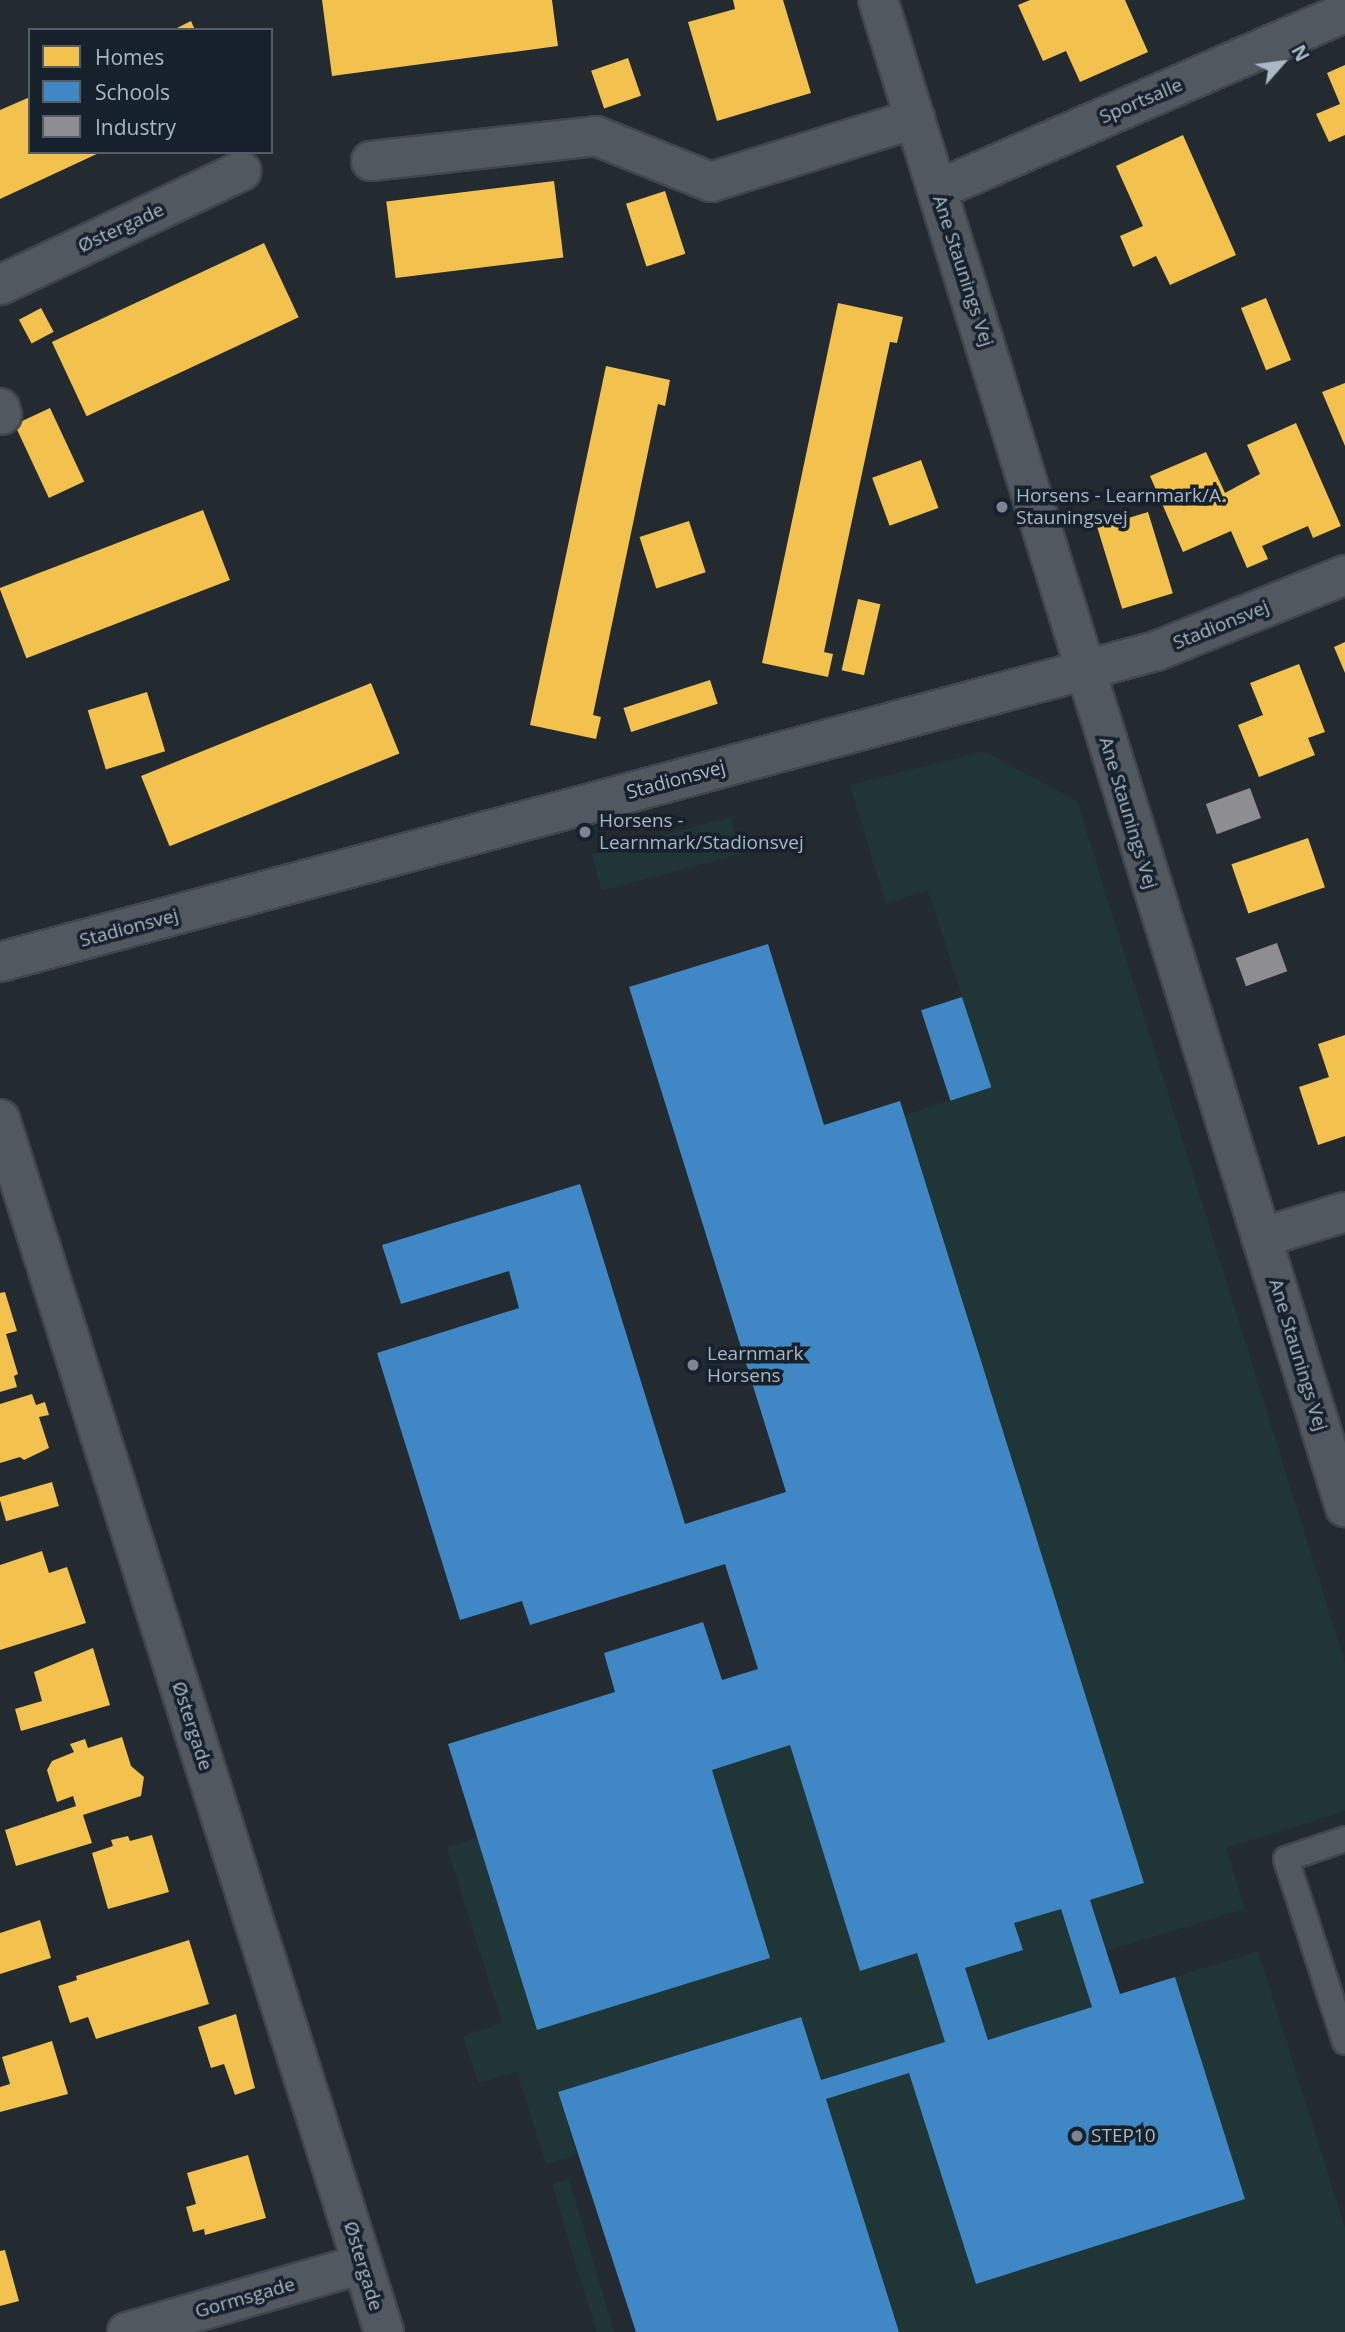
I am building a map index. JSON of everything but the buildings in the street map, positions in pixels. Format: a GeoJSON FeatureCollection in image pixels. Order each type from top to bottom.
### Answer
{"type":"FeatureCollection","features":[{"type":"Feature","properties":{"kind":"street","name":"Ane Staunings Vej"},"geometry":{"type":"LineString","coordinates":[[878,0],[1345,1507]]}},
{"type":"Feature","properties":{"kind":"street","name":"Sportsalle"},"geometry":{"type":"LineString","coordinates":[[937,190],[1345,13]]}},
{"type":"Feature","properties":{"kind":"street"},"geometry":{"type":"LineString","coordinates":[[371,161],[596,136],[711,182],[915,119]]}},
{"type":"Feature","properties":{"kind":"street","name":"Østergade"},"geometry":{"type":"LineString","coordinates":[[0,285],[241,172]]}},
{"type":"Feature","properties":{"kind":"street","name":"Stadionsvej"},"geometry":{"type":"LineString","coordinates":[[0,962],[1156,651],[1345,575]]}},
{"type":"Feature","properties":{"kind":"street","name":"Østergade"},"geometry":{"type":"LineString","coordinates":[[0,1119],[384,2332]]}},
{"type":"Feature","properties":{"kind":"street"},"geometry":{"type":"LineString","coordinates":[[1261,1238],[1345,1212]]}},
{"type":"Feature","properties":{"kind":"street","name":"Gormsgade"},"geometry":{"type":"LineString","coordinates":[[127,2332],[362,2264]]}},
{"type":"Feature","properties":{"kind":"lane"},"geometry":{"type":"LineString","coordinates":[[1345,1839],[1286,1859],[1345,2042]]}},
{"type":"Feature","properties":{"kind":"green space"},"geometry":{"type":"Polygon","coordinates":[[[984,751],[1077,801],[1345,1663],[1345,1811],[1226,1848],[1245,1909],[1106,1951],[1090,1900],[1144,1883],[905,1115],[991,1087],[928,890],[886,904],[850,785],[984,751]]]}},
{"type":"Feature","properties":{"kind":"green space"},"geometry":{"type":"Polygon","coordinates":[[[731,817],[741,854],[602,891],[592,854],[731,817]]]}},
{"type":"Feature","properties":{"kind":"green space"},"geometry":{"type":"Polygon","coordinates":[[[790,1745],[860,1971],[917,1953],[945,2042],[821,2080],[800,2017],[558,2092],[577,2155],[546,2164],[517,2072],[478,2083],[463,2036],[502,2023],[447,1847],[477,1838],[538,2030],[770,1958],[712,1770],[790,1745]]]}},
{"type":"Feature","properties":{"kind":"green space"},"geometry":{"type":"Polygon","coordinates":[[[1061,1909],[1092,2007],[988,2040],[965,1968],[1023,1950],[1014,1923],[1061,1909]]]}},
{"type":"Feature","properties":{"kind":"green space"},"geometry":{"type":"Polygon","coordinates":[[[1258,1951],[1345,2228],[1345,2332],[899,2332],[826,2099],[909,2073],[976,2284],[1245,2199],[1175,1977],[1258,1951]]]}},
{"type":"Feature","properties":{"kind":"green space"},"geometry":{"type":"Polygon","coordinates":[[[569,2179],[614,2332],[597,2332],[576,2266],[552,2184],[569,2179]]]}},
{"type":"Feature","properties":{"kind":"place","name":"Horsens - Learnmark/A. Stauningsvej"},"geometry":{"type":"Point","coordinates":[1002,507]}},
{"type":"Feature","properties":{"kind":"place","name":"Horsens - Learnmark/Stadionsvej"},"geometry":{"type":"Point","coordinates":[585,832]}},
{"type":"Feature","properties":{"kind":"place","name":"Learnmark Horsens"},"geometry":{"type":"Point","coordinates":[693,1365]}},
{"type":"Feature","properties":{"kind":"place","name":"STEP10"},"geometry":{"type":"Point","coordinates":[1077,2136]}}]}
